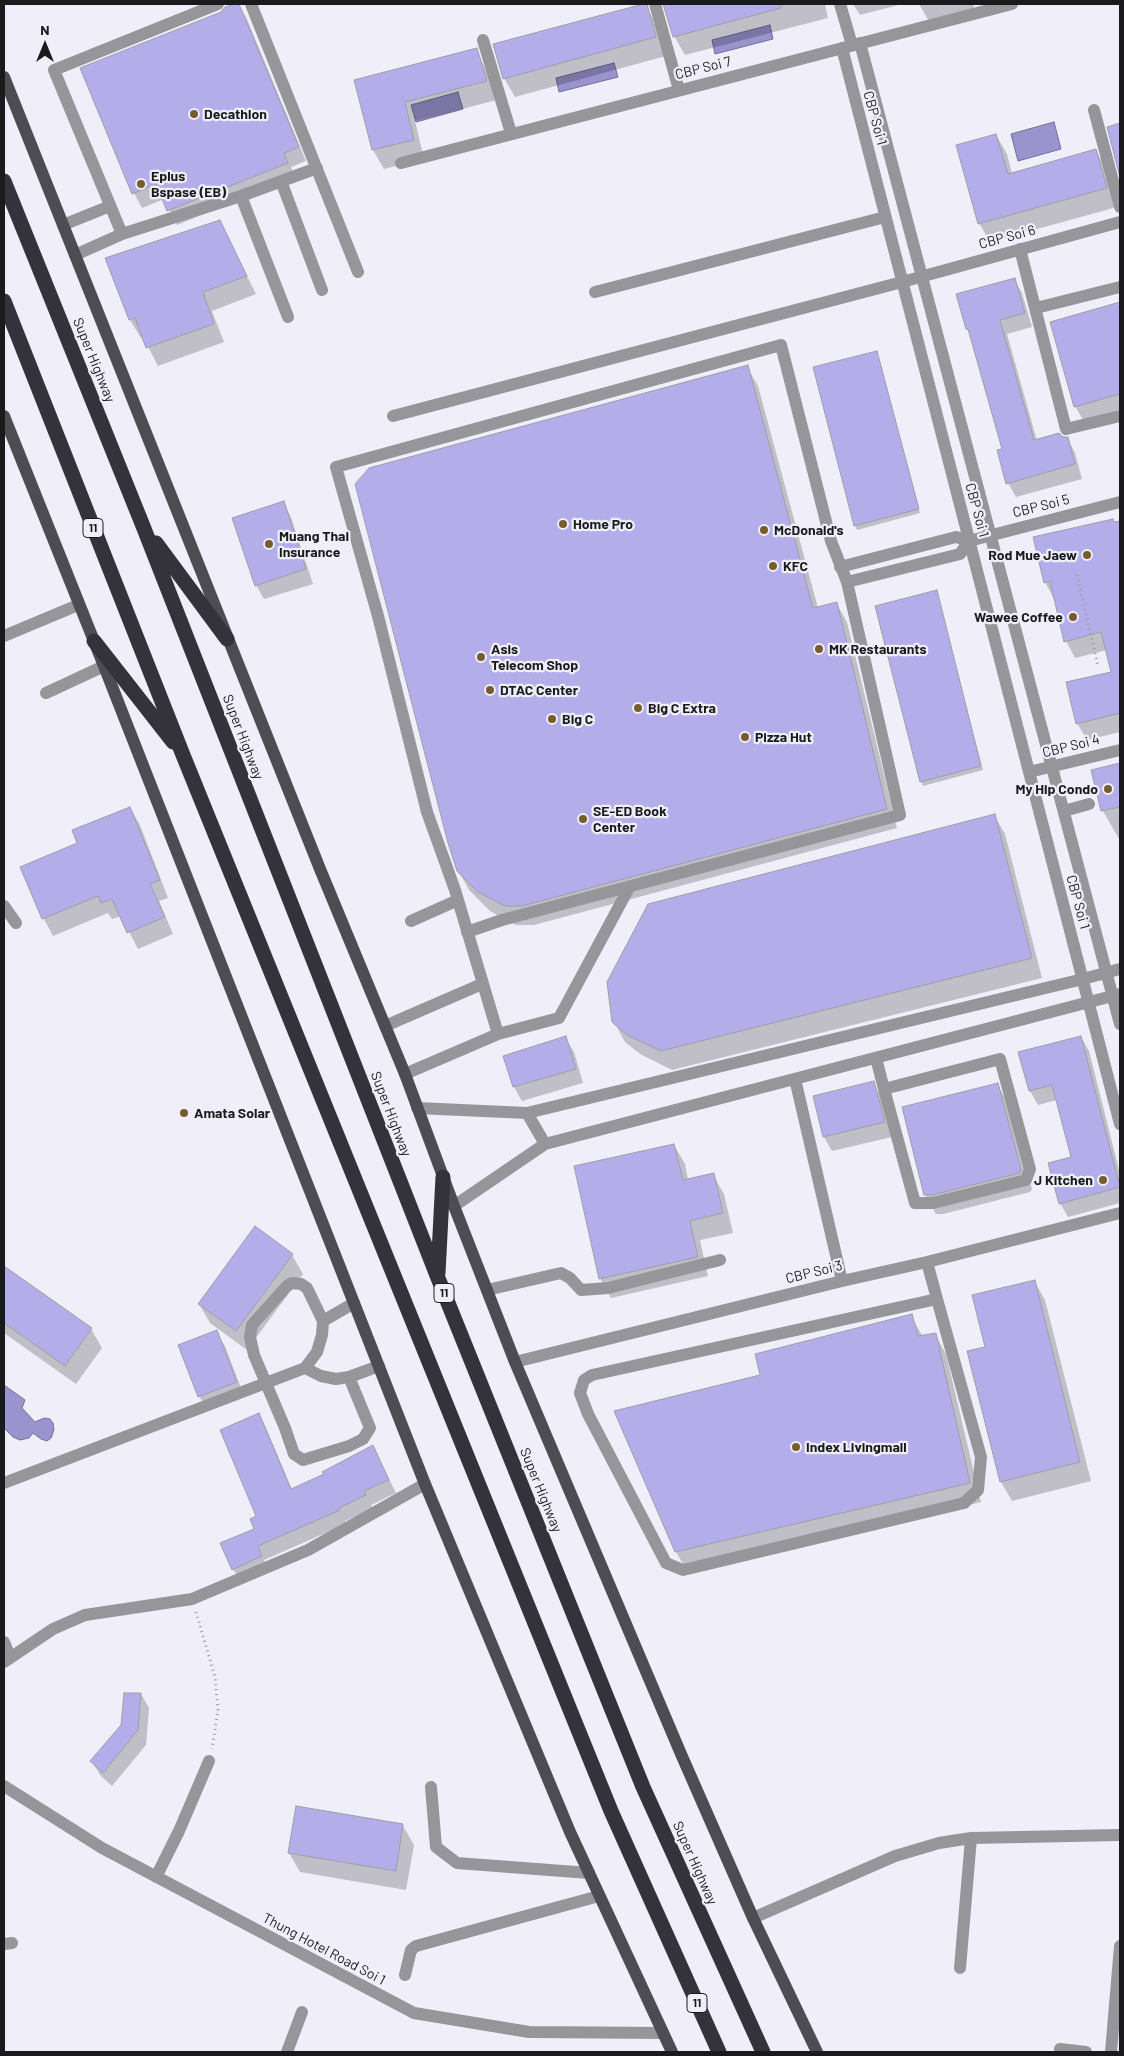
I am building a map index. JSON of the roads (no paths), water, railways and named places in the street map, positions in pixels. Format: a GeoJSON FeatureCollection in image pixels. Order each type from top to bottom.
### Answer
{"type":"FeatureCollection","features":[{"type":"Feature","properties":{"kind":"highway","name":"Super Highway"},"geometry":{"type":"LineString","coordinates":[[4,181],[143,526],[438,1278],[643,1786],[763,2052]]}},
{"type":"Feature","properties":{"kind":"highway","name":"11"},"geometry":{"type":"LineString","coordinates":[[4,301],[183,755],[611,1811],[719,2052]]}},
{"type":"Feature","properties":{"kind":"highway"},"geometry":{"type":"LineString","coordinates":[[143,526],[227,639]]}},
{"type":"Feature","properties":{"kind":"highway"},"geometry":{"type":"LineString","coordinates":[[94,641],[183,755]]}},
{"type":"Feature","properties":{"kind":"highway"},"geometry":{"type":"LineString","coordinates":[[438,1278],[443,1177]]}},
{"type":"Feature","properties":{"kind":"main road"},"geometry":{"type":"LineString","coordinates":[[4,77],[227,639],[405,1074],[454,1206],[516,1362],[681,1754],[753,1918],[817,2052]]}},
{"type":"Feature","properties":{"kind":"main road"},"geometry":{"type":"LineString","coordinates":[[4,416],[425,1484],[566,1823],[672,2052]]}},
{"type":"Feature","properties":{"kind":"street"},"geometry":{"type":"LineString","coordinates":[[122,234],[54,70],[218,4]]}},
{"type":"Feature","properties":{"kind":"street"},"geometry":{"type":"LineString","coordinates":[[251,4],[358,272]]}},
{"type":"Feature","properties":{"kind":"street"},"geometry":{"type":"LineString","coordinates":[[654,4],[679,90]]}},
{"type":"Feature","properties":{"kind":"street"},"geometry":{"type":"LineString","coordinates":[[840,4],[851,45]]}},
{"type":"Feature","properties":{"kind":"street","name":"CBP Soi 7"},"geometry":{"type":"LineString","coordinates":[[401,163],[1012,4]]}},
{"type":"Feature","properties":{"kind":"street"},"geometry":{"type":"LineString","coordinates":[[483,40],[512,133]]}},
{"type":"Feature","properties":{"kind":"street","name":"CBP Soi 1"},"geometry":{"type":"LineString","coordinates":[[851,45],[885,217],[1120,1124]]}},
{"type":"Feature","properties":{"kind":"street","name":"CBP Soi 1"},"geometry":{"type":"LineString","coordinates":[[851,45],[922,276],[1107,972],[1117,995],[1120,1024]]}},
{"type":"Feature","properties":{"kind":"street"},"geometry":{"type":"LineString","coordinates":[[1094,110],[1120,207]]}},
{"type":"Feature","properties":{"kind":"street"},"geometry":{"type":"LineString","coordinates":[[75,255],[122,234],[241,196],[317,168]]}},
{"type":"Feature","properties":{"kind":"street"},"geometry":{"type":"LineString","coordinates":[[280,181],[322,290]]}},
{"type":"Feature","properties":{"kind":"street"},"geometry":{"type":"LineString","coordinates":[[241,196],[288,317]]}},
{"type":"Feature","properties":{"kind":"street"},"geometry":{"type":"LineString","coordinates":[[63,225],[110,206]]}},
{"type":"Feature","properties":{"kind":"street"},"geometry":{"type":"LineString","coordinates":[[595,292],[885,217]]}},
{"type":"Feature","properties":{"kind":"street","name":"CBP Soi 6"},"geometry":{"type":"LineString","coordinates":[[393,416],[902,282],[1120,222]]}},
{"type":"Feature","properties":{"kind":"street"},"geometry":{"type":"LineString","coordinates":[[1020,249],[1066,429],[1120,416]]}},
{"type":"Feature","properties":{"kind":"street"},"geometry":{"type":"LineString","coordinates":[[1036,308],[1120,287]]}},
{"type":"Feature","properties":{"kind":"street"},"geometry":{"type":"LineString","coordinates":[[467,932],[502,920],[900,815],[847,582],[831,541],[781,345],[336,467],[378,616],[427,812],[458,900],[467,932],[482,984],[498,1034]]}},
{"type":"Feature","properties":{"kind":"street","name":"CBP Soi 5"},"geometry":{"type":"LineString","coordinates":[[840,568],[956,537],[969,540],[1120,502]]}},
{"type":"Feature","properties":{"kind":"street"},"geometry":{"type":"LineString","coordinates":[[847,582],[960,554],[969,540]]}},
{"type":"Feature","properties":{"kind":"street"},"geometry":{"type":"LineString","coordinates":[[4,636],[78,604]]}},
{"type":"Feature","properties":{"kind":"street"},"geometry":{"type":"LineString","coordinates":[[46,694],[104,666]]}},
{"type":"Feature","properties":{"kind":"street","name":"CBP Soi 4"},"geometry":{"type":"LineString","coordinates":[[1029,772],[1120,750]]}},
{"type":"Feature","properties":{"kind":"street"},"geometry":{"type":"LineString","coordinates":[[1064,811],[1088,804]]}},
{"type":"Feature","properties":{"kind":"street"},"geometry":{"type":"LineString","coordinates":[[405,1074],[498,1034],[559,1018],[630,886]]}},
{"type":"Feature","properties":{"kind":"street"},"geometry":{"type":"LineString","coordinates":[[411,921],[458,900]]}},
{"type":"Feature","properties":{"kind":"street"},"geometry":{"type":"LineString","coordinates":[[4,906],[16,923]]}},
{"type":"Feature","properties":{"kind":"street"},"geometry":{"type":"LineString","coordinates":[[417,1108],[527,1113],[1083,980],[1120,969]]}},
{"type":"Feature","properties":{"kind":"street"},"geometry":{"type":"LineString","coordinates":[[385,1026],[482,984]]}},
{"type":"Feature","properties":{"kind":"street"},"geometry":{"type":"LineString","coordinates":[[454,1206],[545,1144],[1117,995]]}},
{"type":"Feature","properties":{"kind":"street"},"geometry":{"type":"LineString","coordinates":[[876,1058],[884,1090],[915,1202],[933,1203],[1026,1180],[1030,1169],[1000,1059],[884,1090]]}},
{"type":"Feature","properties":{"kind":"street"},"geometry":{"type":"LineString","coordinates":[[794,1079],[842,1281]]}},
{"type":"Feature","properties":{"kind":"street"},"geometry":{"type":"LineString","coordinates":[[527,1113],[545,1144]]}},
{"type":"Feature","properties":{"kind":"street","name":"CBP Soi 3"},"geometry":{"type":"LineString","coordinates":[[516,1362],[842,1281],[927,1262],[1120,1212]]}},
{"type":"Feature","properties":{"kind":"street"},"geometry":{"type":"LineString","coordinates":[[487,1290],[561,1273],[570,1278],[581,1290],[608,1288],[720,1260]]}},
{"type":"Feature","properties":{"kind":"street"},"geometry":{"type":"LineString","coordinates":[[927,1262],[980,1457],[978,1490],[964,1502],[683,1570],[666,1563],[588,1414],[580,1392],[584,1380],[592,1375],[937,1299]]}},
{"type":"Feature","properties":{"kind":"street"},"geometry":{"type":"LineString","coordinates":[[4,1483],[226,1397],[265,1384],[305,1368],[317,1352],[322,1335],[323,1321],[307,1288],[301,1284],[292,1283],[287,1286],[252,1325],[250,1337],[254,1355],[265,1384],[285,1428],[294,1454],[303,1460],[349,1446],[363,1439],[370,1428],[349,1377]]}},
{"type":"Feature","properties":{"kind":"street"},"geometry":{"type":"LineString","coordinates":[[323,1321],[354,1303]]}},
{"type":"Feature","properties":{"kind":"street"},"geometry":{"type":"LineString","coordinates":[[305,1368],[321,1376],[336,1378],[349,1377],[379,1366]]}},
{"type":"Feature","properties":{"kind":"street"},"geometry":{"type":"LineString","coordinates":[[4,1642],[7,1660],[53,1628],[85,1615],[192,1599],[308,1550],[425,1484]]}},
{"type":"Feature","properties":{"kind":"street"},"geometry":{"type":"LineString","coordinates":[[156,1877],[179,1831],[209,1761]]}},
{"type":"Feature","properties":{"kind":"street","name":"Thung Hotel Road Soi 1"},"geometry":{"type":"LineString","coordinates":[[4,1786],[102,1848],[414,2013],[529,2032],[663,2033]]}},
{"type":"Feature","properties":{"kind":"street"},"geometry":{"type":"LineString","coordinates":[[431,1787],[436,1848],[457,1863],[589,1873]]}},
{"type":"Feature","properties":{"kind":"street"},"geometry":{"type":"LineString","coordinates":[[753,1918],[895,1856],[939,1843],[971,1838],[1120,1835]]}},
{"type":"Feature","properties":{"kind":"street"},"geometry":{"type":"LineString","coordinates":[[960,1968],[971,1838]]}},
{"type":"Feature","properties":{"kind":"street"},"geometry":{"type":"LineString","coordinates":[[404,1975],[412,1950],[416,1946],[599,1896]]}},
{"type":"Feature","properties":{"kind":"street"},"geometry":{"type":"LineString","coordinates":[[1112,2052],[1120,1946]]}},
{"type":"Feature","properties":{"kind":"street"},"geometry":{"type":"LineString","coordinates":[[287,2052],[302,2012]]}},
{"type":"Feature","properties":{"kind":"street"},"geometry":{"type":"LineString","coordinates":[[1060,2049],[1086,2052]]}},
{"type":"Feature","properties":{"kind":"place","name":"Decathlon"},"geometry":{"type":"Point","coordinates":[194,114]}},
{"type":"Feature","properties":{"kind":"place","name":"Eplus Bspase (EB)"},"geometry":{"type":"Point","coordinates":[141,184]}},
{"type":"Feature","properties":{"kind":"place","name":"Home Pro"},"geometry":{"type":"Point","coordinates":[563,524]}},
{"type":"Feature","properties":{"kind":"place","name":"McDonald's"},"geometry":{"type":"Point","coordinates":[764,530]}},
{"type":"Feature","properties":{"kind":"place","name":"Muang Thai Insurance"},"geometry":{"type":"Point","coordinates":[269,544]}},
{"type":"Feature","properties":{"kind":"place","name":"Rod Mue Jaew"},"geometry":{"type":"Point","coordinates":[1087,555]}},
{"type":"Feature","properties":{"kind":"place","name":"KFC"},"geometry":{"type":"Point","coordinates":[773,566]}},
{"type":"Feature","properties":{"kind":"place","name":"Wawee Coffee"},"geometry":{"type":"Point","coordinates":[1073,617]}},
{"type":"Feature","properties":{"kind":"place","name":"MK Restaurants"},"geometry":{"type":"Point","coordinates":[819,649]}},
{"type":"Feature","properties":{"kind":"place","name":"Asis Telecom Shop"},"geometry":{"type":"Point","coordinates":[481,657]}},
{"type":"Feature","properties":{"kind":"place","name":"DTAC Center"},"geometry":{"type":"Point","coordinates":[490,690]}},
{"type":"Feature","properties":{"kind":"place","name":"Big C Extra"},"geometry":{"type":"Point","coordinates":[638,708]}},
{"type":"Feature","properties":{"kind":"place","name":"Big C"},"geometry":{"type":"Point","coordinates":[552,719]}},
{"type":"Feature","properties":{"kind":"place","name":"Pizza Hut"},"geometry":{"type":"Point","coordinates":[745,737]}},
{"type":"Feature","properties":{"kind":"place","name":"My Hip Condo"},"geometry":{"type":"Point","coordinates":[1108,789]}},
{"type":"Feature","properties":{"kind":"place","name":"SE-ED Book Center"},"geometry":{"type":"Point","coordinates":[583,819]}},
{"type":"Feature","properties":{"kind":"place","name":"Amata Solar"},"geometry":{"type":"Point","coordinates":[184,1113]}},
{"type":"Feature","properties":{"kind":"place","name":"J Kitchen"},"geometry":{"type":"Point","coordinates":[1103,1180]}},
{"type":"Feature","properties":{"kind":"place","name":"Index Livingmall"},"geometry":{"type":"Point","coordinates":[796,1447]}}]}
